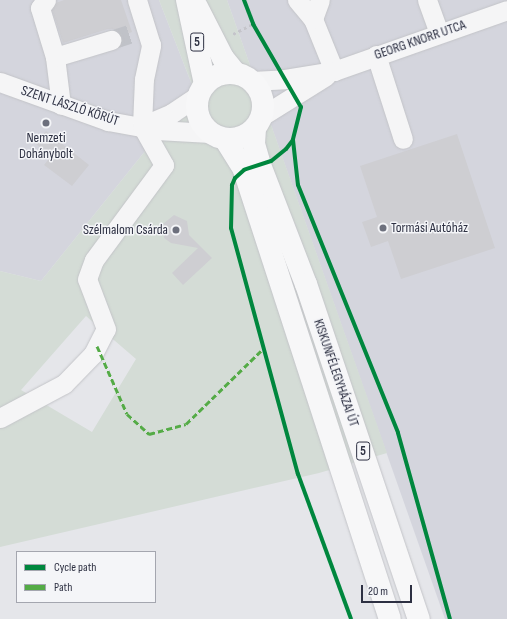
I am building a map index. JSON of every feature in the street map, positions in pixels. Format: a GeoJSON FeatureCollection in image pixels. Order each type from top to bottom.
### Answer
{"type":"FeatureCollection","features":[{"type":"Feature","properties":{"kind":"main road","name":"5"},"geometry":{"type":"LineString","coordinates":[[187,0],[202,90],[198,116],[217,136]]}},
{"type":"Feature","properties":{"kind":"main road","name":"5"},"geometry":{"type":"LineString","coordinates":[[193,0],[223,58],[244,77],[262,97],[259,122]]}},
{"type":"Feature","properties":{"kind":"main road"},"geometry":{"type":"LineString","coordinates":[[202,90],[219,75],[244,77]]}},
{"type":"Feature","properties":{"kind":"main road"},"geometry":{"type":"LineString","coordinates":[[217,136],[241,138],[259,122]]}},
{"type":"Feature","properties":{"kind":"main road","name":"KISKUNFÉLEGYHÁZAI ÚT"},"geometry":{"type":"LineString","coordinates":[[259,122],[254,144],[260,165],[306,284],[419,619]]}},
{"type":"Feature","properties":{"kind":"main road","name":"KISKUNFÉLEGYHÁZAI ÚT"},"geometry":{"type":"LineString","coordinates":[[217,136],[244,170],[390,619]]}},
{"type":"Feature","properties":{"kind":"street"},"geometry":{"type":"LineString","coordinates":[[0,418],[64,384],[93,354],[106,329],[87,278],[94,260],[164,165],[142,126],[144,79],[152,45],[141,30],[137,0]]}},
{"type":"Feature","properties":{"kind":"street"},"geometry":{"type":"LineString","coordinates":[[297,0],[313,19],[334,71]]}},
{"type":"Feature","properties":{"kind":"street"},"geometry":{"type":"LineString","coordinates":[[313,19],[320,0]]}},
{"type":"Feature","properties":{"kind":"street"},"geometry":{"type":"LineString","coordinates":[[427,0],[439,33]]}},
{"type":"Feature","properties":{"kind":"street"},"geometry":{"type":"LineString","coordinates":[[42,3],[55,57],[60,105]]}},
{"type":"Feature","properties":{"kind":"street","name":"GEORG KNORR UTCA"},"geometry":{"type":"LineString","coordinates":[[244,77],[285,79],[334,71],[507,10]]}},
{"type":"Feature","properties":{"kind":"street"},"geometry":{"type":"LineString","coordinates":[[55,57],[111,40]]}},
{"type":"Feature","properties":{"kind":"street"},"geometry":{"type":"LineString","coordinates":[[376,56],[403,139]]}},
{"type":"Feature","properties":{"kind":"street","name":"GEORG KNORR UTCA"},"geometry":{"type":"LineString","coordinates":[[259,122],[334,71]]}},
{"type":"Feature","properties":{"kind":"street","name":"SZENT LÁSZLÓ KÖRÚT"},"geometry":{"type":"LineString","coordinates":[[0,82],[60,105],[108,121],[217,136]]}},
{"type":"Feature","properties":{"kind":"street"},"geometry":{"type":"LineString","coordinates":[[142,126],[172,113],[202,90]]}},
{"type":"Feature","properties":{"kind":"path"},"geometry":{"type":"LineString","coordinates":[[251,18],[256,31]]}},
{"type":"Feature","properties":{"kind":"shaded area"},"geometry":{"type":"Polygon","coordinates":[[[0,0],[159,0],[194,90],[41,281],[0,271],[0,0]]]}},
{"type":"Feature","properties":{"kind":"shaded area"},"geometry":{"type":"Polygon","coordinates":[[[159,0],[227,0],[387,453],[319,473],[0,547],[0,271],[41,281],[194,90],[159,0]],[[86,316],[21,390],[92,432],[136,359],[86,316]]]}},
{"type":"Feature","properties":{"kind":"shaded area"},"geometry":{"type":"Polygon","coordinates":[[[227,0],[507,0],[507,619],[445,619],[227,0]]]}},
{"type":"Feature","properties":{"kind":"building"},"geometry":{"type":"Polygon","coordinates":[[[64,0],[121,0],[132,32],[121,36],[114,29],[108,29],[63,43],[52,10],[56,3],[64,0]]]}},
{"type":"Feature","properties":{"kind":"building"},"geometry":{"type":"Polygon","coordinates":[[[46,131],[89,165],[72,186],[44,165],[51,156],[36,144],[46,131]]]}},
{"type":"Feature","properties":{"kind":"building"},"geometry":{"type":"Polygon","coordinates":[[[457,134],[495,248],[401,279],[388,241],[371,247],[362,222],[377,217],[360,166],[457,134]]]}},
{"type":"Feature","properties":{"kind":"building"},"geometry":{"type":"Polygon","coordinates":[[[174,215],[187,221],[189,235],[212,258],[183,285],[172,273],[198,248],[171,243],[164,238],[163,224],[174,215]]]}},
{"type":"Feature","properties":{"kind":"tunnel"},"geometry":{"type":"LineString","coordinates":[[111,40],[135,32]]}},
{"type":"Feature","properties":{"kind":"marked path"},"geometry":{"type":"LineString","coordinates":[[97,346],[127,414],[149,434],[186,424],[264,348]]}},
{"type":"Feature","properties":{"kind":"cycle path"},"geometry":{"type":"LineString","coordinates":[[244,0],[253,24],[301,107],[293,140],[286,149],[271,161],[244,170],[235,178],[232,185],[231,228],[298,474],[351,619]]}},
{"type":"Feature","properties":{"kind":"cycle path"},"geometry":{"type":"LineString","coordinates":[[293,140],[298,185],[398,433],[450,619]]}},
{"type":"Feature","properties":{"kind":"place","name":"Nemzeti Dohánybolt"},"geometry":{"type":"Point","coordinates":[46,123]}},
{"type":"Feature","properties":{"kind":"place","name":"Tormási Autóház"},"geometry":{"type":"Point","coordinates":[383,228]}},
{"type":"Feature","properties":{"kind":"place","name":"Szélmalom Csárda"},"geometry":{"type":"Point","coordinates":[176,230]}}]}
